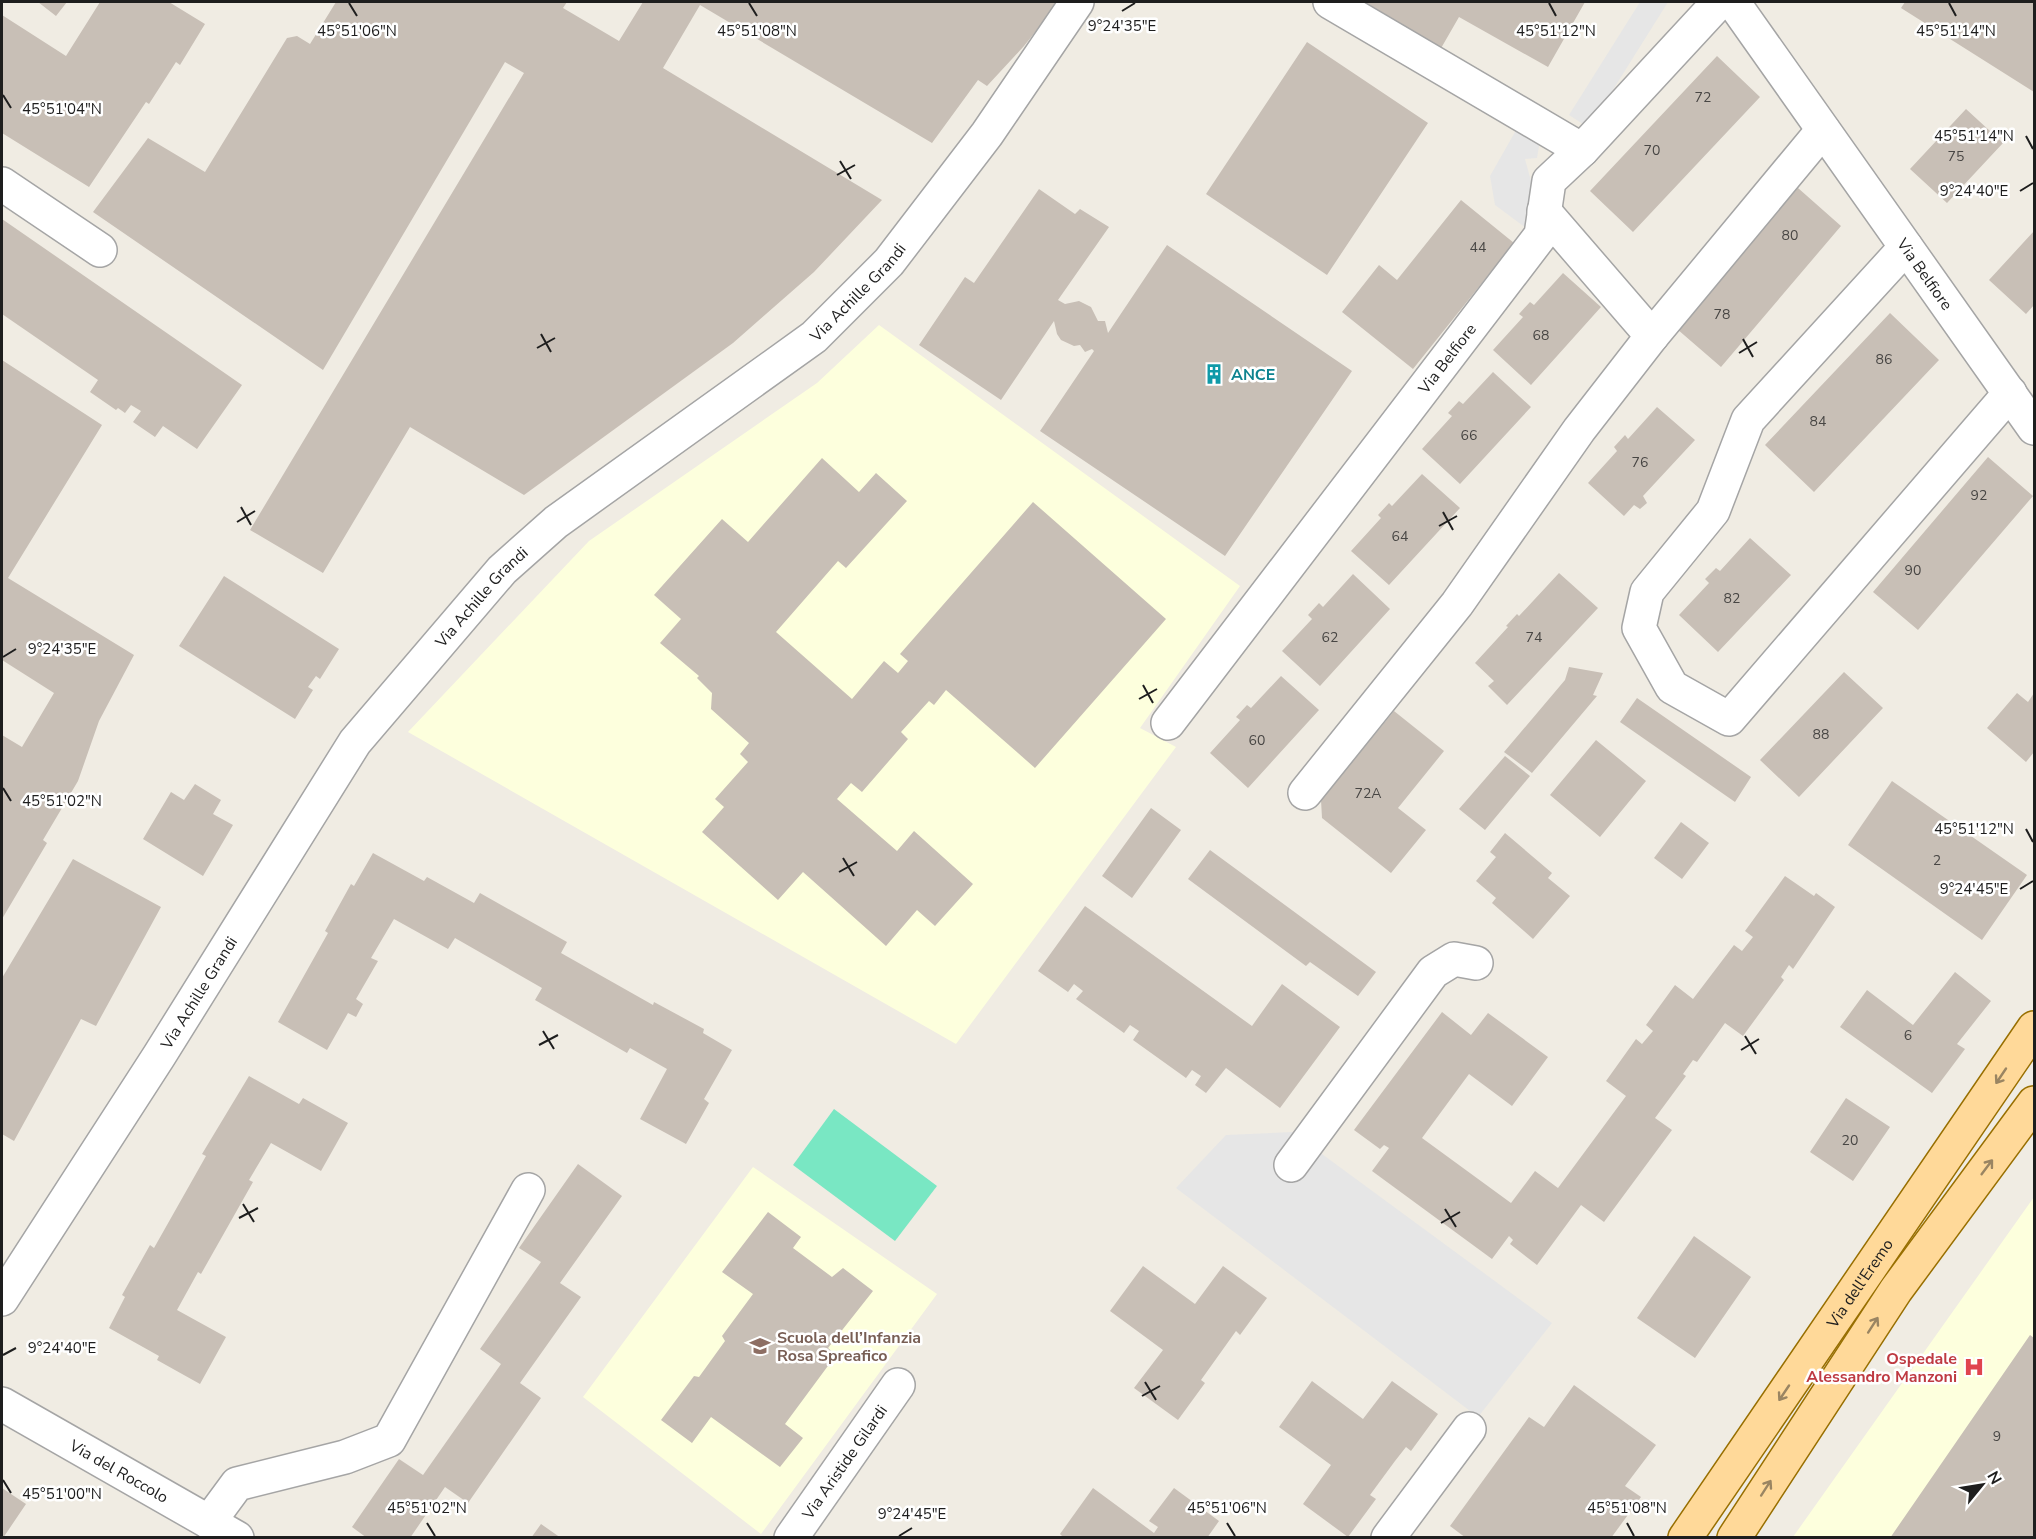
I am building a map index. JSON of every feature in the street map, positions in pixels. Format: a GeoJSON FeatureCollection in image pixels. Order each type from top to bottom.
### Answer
{"type":"FeatureCollection","features":[{"type":"Feature","properties":{"kind":"main road","name":"Via dell'Eremo"},"geometry":{"type":"LineString","coordinates":[[1685,1538],[2034,1028]]}},
{"type":"Feature","properties":{"kind":"main road","name":"Via dell'Eremo"},"geometry":{"type":"LineString","coordinates":[[1734,1538],[1896,1290],[2034,1103]]}},
{"type":"Feature","properties":{"kind":"street","name":"Via Achille Grandi"},"geometry":{"type":"LineString","coordinates":[[2,1299],[165,1046],[356,742],[502,570],[556,522],[814,337],[890,262],[987,134],[1077,2]]}},
{"type":"Feature","properties":{"kind":"street"},"geometry":{"type":"LineString","coordinates":[[1330,2],[1582,150]]}},
{"type":"Feature","properties":{"kind":"street","name":"Via Belfiore"},"geometry":{"type":"LineString","coordinates":[[1168,723],[1541,235],[1549,181],[1582,150],[1719,2]]}},
{"type":"Feature","properties":{"kind":"street","name":"Via Belfiore"},"geometry":{"type":"LineString","coordinates":[[1733,2],[2034,428]]}},
{"type":"Feature","properties":{"kind":"street"},"geometry":{"type":"LineString","coordinates":[[1305,793],[1457,604],[1579,429],[1652,336],[1823,130]]}},
{"type":"Feature","properties":{"kind":"street"},"geometry":{"type":"LineString","coordinates":[[2,184],[100,250]]}},
{"type":"Feature","properties":{"kind":"street"},"geometry":{"type":"LineString","coordinates":[[1544,211],[1652,336]]}},
{"type":"Feature","properties":{"kind":"street"},"geometry":{"type":"LineString","coordinates":[[1906,247],[1748,420],[1713,511],[1647,592],[1640,628],[1672,687],[1729,720],[2010,393]]}},
{"type":"Feature","properties":{"kind":"street"},"geometry":{"type":"LineString","coordinates":[[1291,1165],[1433,972],[1454,959],[1476,963]]}},
{"type":"Feature","properties":{"kind":"street"},"geometry":{"type":"LineString","coordinates":[[209,1522],[237,1484],[345,1457],[388,1440],[528,1190]]}},
{"type":"Feature","properties":{"kind":"street","name":"Via Aristide Gilardi"},"geometry":{"type":"LineString","coordinates":[[791,1538],[898,1385]]}},
{"type":"Feature","properties":{"kind":"street","name":"Via del Roccolo"},"geometry":{"type":"LineString","coordinates":[[2,1404],[237,1538]]}},
{"type":"Feature","properties":{"kind":"street"},"geometry":{"type":"LineString","coordinates":[[1388,1538],[1469,1429]]}},
{"type":"Feature","properties":{"kind":"shaded area"},"geometry":{"type":"Polygon","coordinates":[[[1640,2],[1668,2],[1589,128],[1569,115],[1640,2]]]}},
{"type":"Feature","properties":{"kind":"shaded area"},"geometry":{"type":"Polygon","coordinates":[[[1519,125],[1541,135],[1537,158],[1525,159],[1540,214],[1526,228],[1495,205],[1490,176],[1519,125]]]}},
{"type":"Feature","properties":{"kind":"shaded area"},"geometry":{"type":"Polygon","coordinates":[[[879,325],[1240,586],[1140,728],[1176,747],[956,1044],[408,732],[589,541],[817,383],[879,325]]]}},
{"type":"Feature","properties":{"kind":"shaded area"},"geometry":{"type":"Polygon","coordinates":[[[1292,1132],[1552,1323],[1478,1417],[1176,1188],[1226,1135],[1292,1132]]]}},
{"type":"Feature","properties":{"kind":"shaded area","name":"Scuola dell’Infanzia Rosa Spreafico"},"geometry":{"type":"Polygon","coordinates":[[[753,1167],[937,1294],[761,1534],[583,1397],[753,1167]]]}},
{"type":"Feature","properties":{"kind":"shaded area","name":"Ospedale Alessandro Manzoni"},"geometry":{"type":"Polygon","coordinates":[[[2034,1197],[2034,1537],[1793,1537],[2034,1197]]]}},
{"type":"Feature","properties":{"kind":"green space"},"geometry":{"type":"Polygon","coordinates":[[[834,1109],[937,1186],[895,1241],[793,1165],[834,1109]]]}},
{"type":"Feature","properties":{"kind":"building"},"geometry":{"type":"Polygon","coordinates":[[[38,2],[67,2],[56,16],[38,2]]]}},
{"type":"Feature","properties":{"kind":"building"},"geometry":{"type":"Polygon","coordinates":[[[100,2],[169,2],[205,24],[180,65],[176,62],[149,104],[146,102],[89,187],[2,133],[2,15],[66,56],[100,2]]]}},
{"type":"Feature","properties":{"kind":"building"},"geometry":{"type":"Polygon","coordinates":[[[336,2],[567,2],[563,8],[619,41],[643,2],[1059,2],[1024,46],[987,86],[978,80],[932,143],[700,5],[663,68],[882,200],[814,272],[733,343],[524,495],[410,427],[323,573],[250,530],[524,73],[505,62],[323,370],[93,212],[148,138],[205,172],[287,38],[297,36],[310,44],[336,2]]]}},
{"type":"Feature","properties":{"kind":"building"},"geometry":{"type":"Polygon","coordinates":[[[1358,2],[1585,2],[1548,67],[1459,17],[1440,50],[1358,2]]]}},
{"type":"Feature","properties":{"kind":"building"},"geometry":{"type":"Polygon","coordinates":[[[1905,2],[2034,2],[2034,92],[1901,8],[1905,2]]]}},
{"type":"Feature","properties":{"kind":"building"},"geometry":{"type":"Polygon","coordinates":[[[1307,42],[1428,123],[1327,275],[1206,194],[1307,42]]]}},
{"type":"Feature","properties":{"kind":"building"},"geometry":{"type":"Polygon","coordinates":[[[1717,56],[1760,97],[1633,232],[1590,191],[1717,56]]]}},
{"type":"Feature","properties":{"kind":"building"},"geometry":{"type":"Polygon","coordinates":[[[1966,109],[2003,143],[1947,203],[1910,169],[1966,109]]]}},
{"type":"Feature","properties":{"kind":"building"},"geometry":{"type":"Polygon","coordinates":[[[1798,188],[1841,226],[1721,367],[1677,329],[1798,188]]]}},
{"type":"Feature","properties":{"kind":"building","name":"ANCE"},"geometry":{"type":"Polygon","coordinates":[[[1039,189],[1075,214],[1080,209],[1109,227],[1058,300],[1065,304],[1079,301],[1091,307],[1098,321],[1105,321],[1108,333],[1167,245],[1352,371],[1225,556],[1040,431],[1094,351],[1092,349],[1085,352],[1080,345],[1074,346],[1061,340],[1054,321],[1001,400],[919,345],[965,277],[974,283],[1039,189]]]}},
{"type":"Feature","properties":{"kind":"building"},"geometry":{"type":"Polygon","coordinates":[[[1461,200],[1514,243],[1413,369],[1342,312],[1379,265],[1397,280],[1461,200]]]}},
{"type":"Feature","properties":{"kind":"building"},"geometry":{"type":"Polygon","coordinates":[[[2,219],[242,385],[197,449],[163,426],[155,437],[133,422],[141,411],[131,405],[125,413],[118,408],[116,410],[90,392],[98,380],[2,314],[2,219]]]}},
{"type":"Feature","properties":{"kind":"building"},"geometry":{"type":"Polygon","coordinates":[[[2034,231],[2034,305],[2026,314],[1989,280],[2034,231]]]}},
{"type":"Feature","properties":{"kind":"building"},"geometry":{"type":"Polygon","coordinates":[[[1563,273],[1601,307],[1531,385],[1493,350],[1523,317],[1519,314],[1530,302],[1534,305],[1563,273]]]}},
{"type":"Feature","properties":{"kind":"building"},"geometry":{"type":"Polygon","coordinates":[[[1890,313],[1939,360],[1814,492],[1765,445],[1890,313]]]}},
{"type":"Feature","properties":{"kind":"building"},"geometry":{"type":"Polygon","coordinates":[[[2,360],[102,425],[8,578],[134,655],[99,721],[78,781],[43,840],[47,843],[2,919],[2,735],[22,747],[54,693],[2,660],[2,360]]]}},
{"type":"Feature","properties":{"kind":"building"},"geometry":{"type":"Polygon","coordinates":[[[1493,372],[1531,407],[1460,484],[1422,449],[1452,416],[1448,413],[1459,401],[1463,404],[1493,372]]]}},
{"type":"Feature","properties":{"kind":"building"},"geometry":{"type":"Polygon","coordinates":[[[1657,407],[1695,440],[1643,496],[1647,503],[1640,509],[1634,505],[1624,516],[1588,483],[1617,451],[1614,447],[1625,435],[1628,439],[1657,407]]]}},
{"type":"Feature","properties":{"kind":"building"},"geometry":{"type":"Polygon","coordinates":[[[1988,457],[2033,496],[1918,630],[1873,592],[1988,457]]]}},
{"type":"Feature","properties":{"kind":"building"},"geometry":{"type":"Polygon","coordinates":[[[822,458],[859,492],[876,473],[907,501],[846,568],[838,561],[776,632],[852,699],[884,661],[898,673],[908,661],[900,654],[1033,502],[1166,619],[1035,768],[946,690],[934,705],[929,701],[901,732],[908,739],[862,792],[851,783],[837,799],[897,851],[914,831],[973,884],[935,926],[917,910],[886,946],[803,872],[778,900],[702,832],[724,807],[715,799],[748,762],[740,754],[749,743],[711,709],[712,693],[697,678],[699,676],[660,643],[681,619],[654,595],[722,519],[748,542],[822,458]]]}},
{"type":"Feature","properties":{"kind":"building"},"geometry":{"type":"Polygon","coordinates":[[[1422,474],[1460,508],[1389,585],[1351,551],[1381,518],[1378,515],[1389,503],[1392,506],[1422,474]]]}},
{"type":"Feature","properties":{"kind":"building"},"geometry":{"type":"Polygon","coordinates":[[[1750,538],[1791,575],[1718,652],[1679,615],[1709,583],[1705,579],[1716,568],[1720,571],[1750,538]]]}},
{"type":"Feature","properties":{"kind":"building"},"geometry":{"type":"Polygon","coordinates":[[[1559,573],[1598,608],[1507,705],[1488,686],[1494,681],[1475,663],[1517,614],[1519,616],[1559,573]]]}},
{"type":"Feature","properties":{"kind":"building"},"geometry":{"type":"Polygon","coordinates":[[[1353,574],[1390,609],[1320,686],[1282,651],[1312,619],[1308,615],[1319,603],[1323,607],[1353,574]]]}},
{"type":"Feature","properties":{"kind":"building"},"geometry":{"type":"Polygon","coordinates":[[[224,576],[339,649],[320,679],[316,676],[308,687],[313,690],[295,719],[179,646],[224,576]]]}},
{"type":"Feature","properties":{"kind":"building"},"geometry":{"type":"Polygon","coordinates":[[[1569,667],[1603,673],[1593,695],[1597,696],[1532,773],[1504,752],[1565,680],[1569,667]]]}},
{"type":"Feature","properties":{"kind":"building"},"geometry":{"type":"Polygon","coordinates":[[[1844,672],[1883,708],[1799,797],[1760,760],[1844,672]]]}},
{"type":"Feature","properties":{"kind":"building"},"geometry":{"type":"Polygon","coordinates":[[[1281,676],[1319,710],[1248,788],[1210,753],[1240,720],[1236,717],[1247,705],[1251,708],[1281,676]]]}},
{"type":"Feature","properties":{"kind":"building"},"geometry":{"type":"Polygon","coordinates":[[[2017,693],[2028,702],[2034,693],[2034,752],[2026,762],[1987,728],[2017,693]]]}},
{"type":"Feature","properties":{"kind":"building"},"geometry":{"type":"Polygon","coordinates":[[[1637,698],[1751,777],[1735,802],[1620,722],[1637,698]]]}},
{"type":"Feature","properties":{"kind":"building"},"geometry":{"type":"Polygon","coordinates":[[[1394,711],[1444,751],[1398,808],[1426,830],[1391,873],[1322,818],[1321,800],[1394,711]]]}},
{"type":"Feature","properties":{"kind":"building"},"geometry":{"type":"Polygon","coordinates":[[[1596,740],[1646,781],[1600,837],[1550,795],[1596,740]]]}},
{"type":"Feature","properties":{"kind":"building"},"geometry":{"type":"Polygon","coordinates":[[[1505,756],[1530,776],[1485,830],[1459,809],[1505,756]]]}},
{"type":"Feature","properties":{"kind":"building"},"geometry":{"type":"Polygon","coordinates":[[[1892,781],[2027,875],[1982,940],[1848,845],[1892,781]]]}},
{"type":"Feature","properties":{"kind":"building"},"geometry":{"type":"Polygon","coordinates":[[[195,784],[221,800],[213,814],[233,825],[203,876],[143,839],[171,792],[184,800],[195,784]]]}},
{"type":"Feature","properties":{"kind":"building"},"geometry":{"type":"Polygon","coordinates":[[[1151,808],[1181,830],[1132,898],[1102,876],[1151,808]]]}},
{"type":"Feature","properties":{"kind":"building"},"geometry":{"type":"Polygon","coordinates":[[[1681,822],[1709,843],[1682,879],[1654,858],[1681,822]]]}},
{"type":"Feature","properties":{"kind":"building"},"geometry":{"type":"Polygon","coordinates":[[[1505,833],[1552,873],[1548,878],[1570,896],[1533,939],[1492,903],[1496,898],[1476,881],[1496,857],[1490,852],[1505,833]]]}},
{"type":"Feature","properties":{"kind":"building"},"geometry":{"type":"Polygon","coordinates":[[[1210,850],[1376,972],[1358,996],[1310,962],[1306,966],[1188,879],[1210,850]]]}},
{"type":"Feature","properties":{"kind":"building"},"geometry":{"type":"Polygon","coordinates":[[[373,853],[424,881],[427,877],[474,903],[480,893],[567,942],[561,953],[653,1005],[654,1002],[704,1029],[703,1033],[732,1050],[704,1099],[709,1103],[686,1144],[640,1119],[667,1069],[630,1048],[627,1053],[535,1000],[542,988],[455,938],[448,949],[394,919],[371,958],[378,961],[356,999],[363,1004],[356,1017],[348,1013],[327,1050],[278,1022],[328,933],[325,931],[351,884],[354,886],[373,853]]]}},
{"type":"Feature","properties":{"kind":"building"},"geometry":{"type":"Polygon","coordinates":[[[73,859],[161,907],[96,1026],[81,1019],[14,1141],[2,1134],[2,978],[73,859]]]}},
{"type":"Feature","properties":{"kind":"building"},"geometry":{"type":"Polygon","coordinates":[[[1785,876],[1814,896],[1816,893],[1835,907],[1793,969],[1789,965],[1781,977],[1784,980],[1743,1036],[1725,1023],[1697,1062],[1693,1060],[1683,1074],[1686,1076],[1655,1118],[1672,1130],[1604,1222],[1581,1205],[1537,1265],[1510,1244],[1513,1240],[1509,1236],[1492,1259],[1372,1171],[1389,1148],[1384,1145],[1380,1149],[1354,1130],[1442,1012],[1471,1035],[1488,1013],[1548,1057],[1512,1106],[1469,1074],[1422,1138],[1511,1203],[1535,1171],[1558,1188],[1626,1096],[1606,1081],[1636,1039],[1642,1044],[1653,1031],[1646,1025],[1675,985],[1693,999],[1734,945],[1742,951],[1753,937],[1745,931],[1785,876]]]}},
{"type":"Feature","properties":{"kind":"building"},"geometry":{"type":"Polygon","coordinates":[[[1085,906],[1252,1026],[1282,984],[1340,1027],[1280,1108],[1226,1068],[1206,1093],[1195,1085],[1201,1076],[1192,1070],[1186,1078],[1133,1040],[1139,1031],[1130,1025],[1124,1033],[1076,999],[1083,991],[1074,984],[1068,992],[1038,971],[1085,906]]]}},
{"type":"Feature","properties":{"kind":"building"},"geometry":{"type":"Polygon","coordinates":[[[1955,972],[1991,1001],[1957,1044],[1965,1049],[1932,1093],[1840,1027],[1867,990],[1913,1025],[1955,972]]]}},
{"type":"Feature","properties":{"kind":"building"},"geometry":{"type":"Polygon","coordinates":[[[249,1076],[299,1104],[303,1098],[348,1123],[321,1171],[271,1143],[249,1180],[253,1182],[201,1274],[198,1272],[177,1310],[226,1337],[200,1384],[157,1360],[159,1356],[109,1328],[125,1297],[122,1295],[150,1245],[154,1248],[206,1156],[202,1154],[249,1076]]]}},
{"type":"Feature","properties":{"kind":"building"},"geometry":{"type":"Polygon","coordinates":[[[1846,1098],[1890,1127],[1853,1181],[1810,1152],[1846,1098]]]}},
{"type":"Feature","properties":{"kind":"building"},"geometry":{"type":"Polygon","coordinates":[[[578,1164],[622,1196],[560,1283],[581,1297],[520,1383],[541,1398],[468,1503],[445,1487],[410,1538],[367,1538],[352,1527],[399,1459],[423,1475],[501,1364],[480,1349],[541,1262],[519,1248],[578,1164]]]}},
{"type":"Feature","properties":{"kind":"building"},"geometry":{"type":"Polygon","coordinates":[[[768,1212],[801,1237],[793,1248],[832,1277],[843,1268],[873,1291],[828,1348],[836,1355],[785,1424],[803,1438],[780,1467],[711,1417],[692,1443],[661,1420],[694,1376],[699,1377],[725,1341],[722,1336],[753,1294],[722,1272],[768,1212]]]}},
{"type":"Feature","properties":{"kind":"building"},"geometry":{"type":"Polygon","coordinates":[[[1694,1236],[1751,1277],[1695,1358],[1637,1318],[1694,1236]]]}},
{"type":"Feature","properties":{"kind":"building"},"geometry":{"type":"Polygon","coordinates":[[[1143,1266],[1195,1304],[1223,1266],[1267,1298],[1240,1335],[1236,1331],[1201,1380],[1205,1383],[1178,1420],[1134,1388],[1163,1350],[1110,1311],[1143,1266]]]}},
{"type":"Feature","properties":{"kind":"building"},"geometry":{"type":"Polygon","coordinates":[[[2030,1335],[2034,1338],[2034,1534],[2032,1538],[1890,1538],[2030,1335]]]}},
{"type":"Feature","properties":{"kind":"building"},"geometry":{"type":"Polygon","coordinates":[[[1312,1381],[1363,1419],[1392,1381],[1438,1414],[1411,1451],[1406,1447],[1370,1495],[1376,1499],[1348,1537],[1303,1504],[1331,1465],[1279,1427],[1312,1381]]]}},
{"type":"Feature","properties":{"kind":"building"},"geometry":{"type":"Polygon","coordinates":[[[1574,1385],[1656,1445],[1625,1486],[1641,1497],[1611,1538],[1466,1538],[1450,1526],[1529,1417],[1544,1427],[1574,1385]]]}},
{"type":"Feature","properties":{"kind":"building"},"geometry":{"type":"Polygon","coordinates":[[[2,1488],[26,1504],[3,1538],[2,1538],[2,1488]]]}},
{"type":"Feature","properties":{"kind":"building"},"geometry":{"type":"Polygon","coordinates":[[[1093,1488],[1154,1533],[1158,1527],[1149,1521],[1174,1488],[1219,1521],[1207,1538],[1064,1538],[1060,1534],[1093,1488]]]}},
{"type":"Feature","properties":{"kind":"building"},"geometry":{"type":"Polygon","coordinates":[[[541,1524],[561,1538],[531,1538],[541,1524]]]}},
{"type":"Feature","properties":{"kind":"place","name":"ANCE"},"geometry":{"type":"Point","coordinates":[1214,374]}},
{"type":"Feature","properties":{"kind":"place","name":"Scuola dell’Infanzia Rosa Spreafico"},"geometry":{"type":"Point","coordinates":[760,1346]}},
{"type":"Feature","properties":{"kind":"place","name":"Ospedale Alessandro Manzoni"},"geometry":{"type":"Point","coordinates":[1974,1367]}}]}
